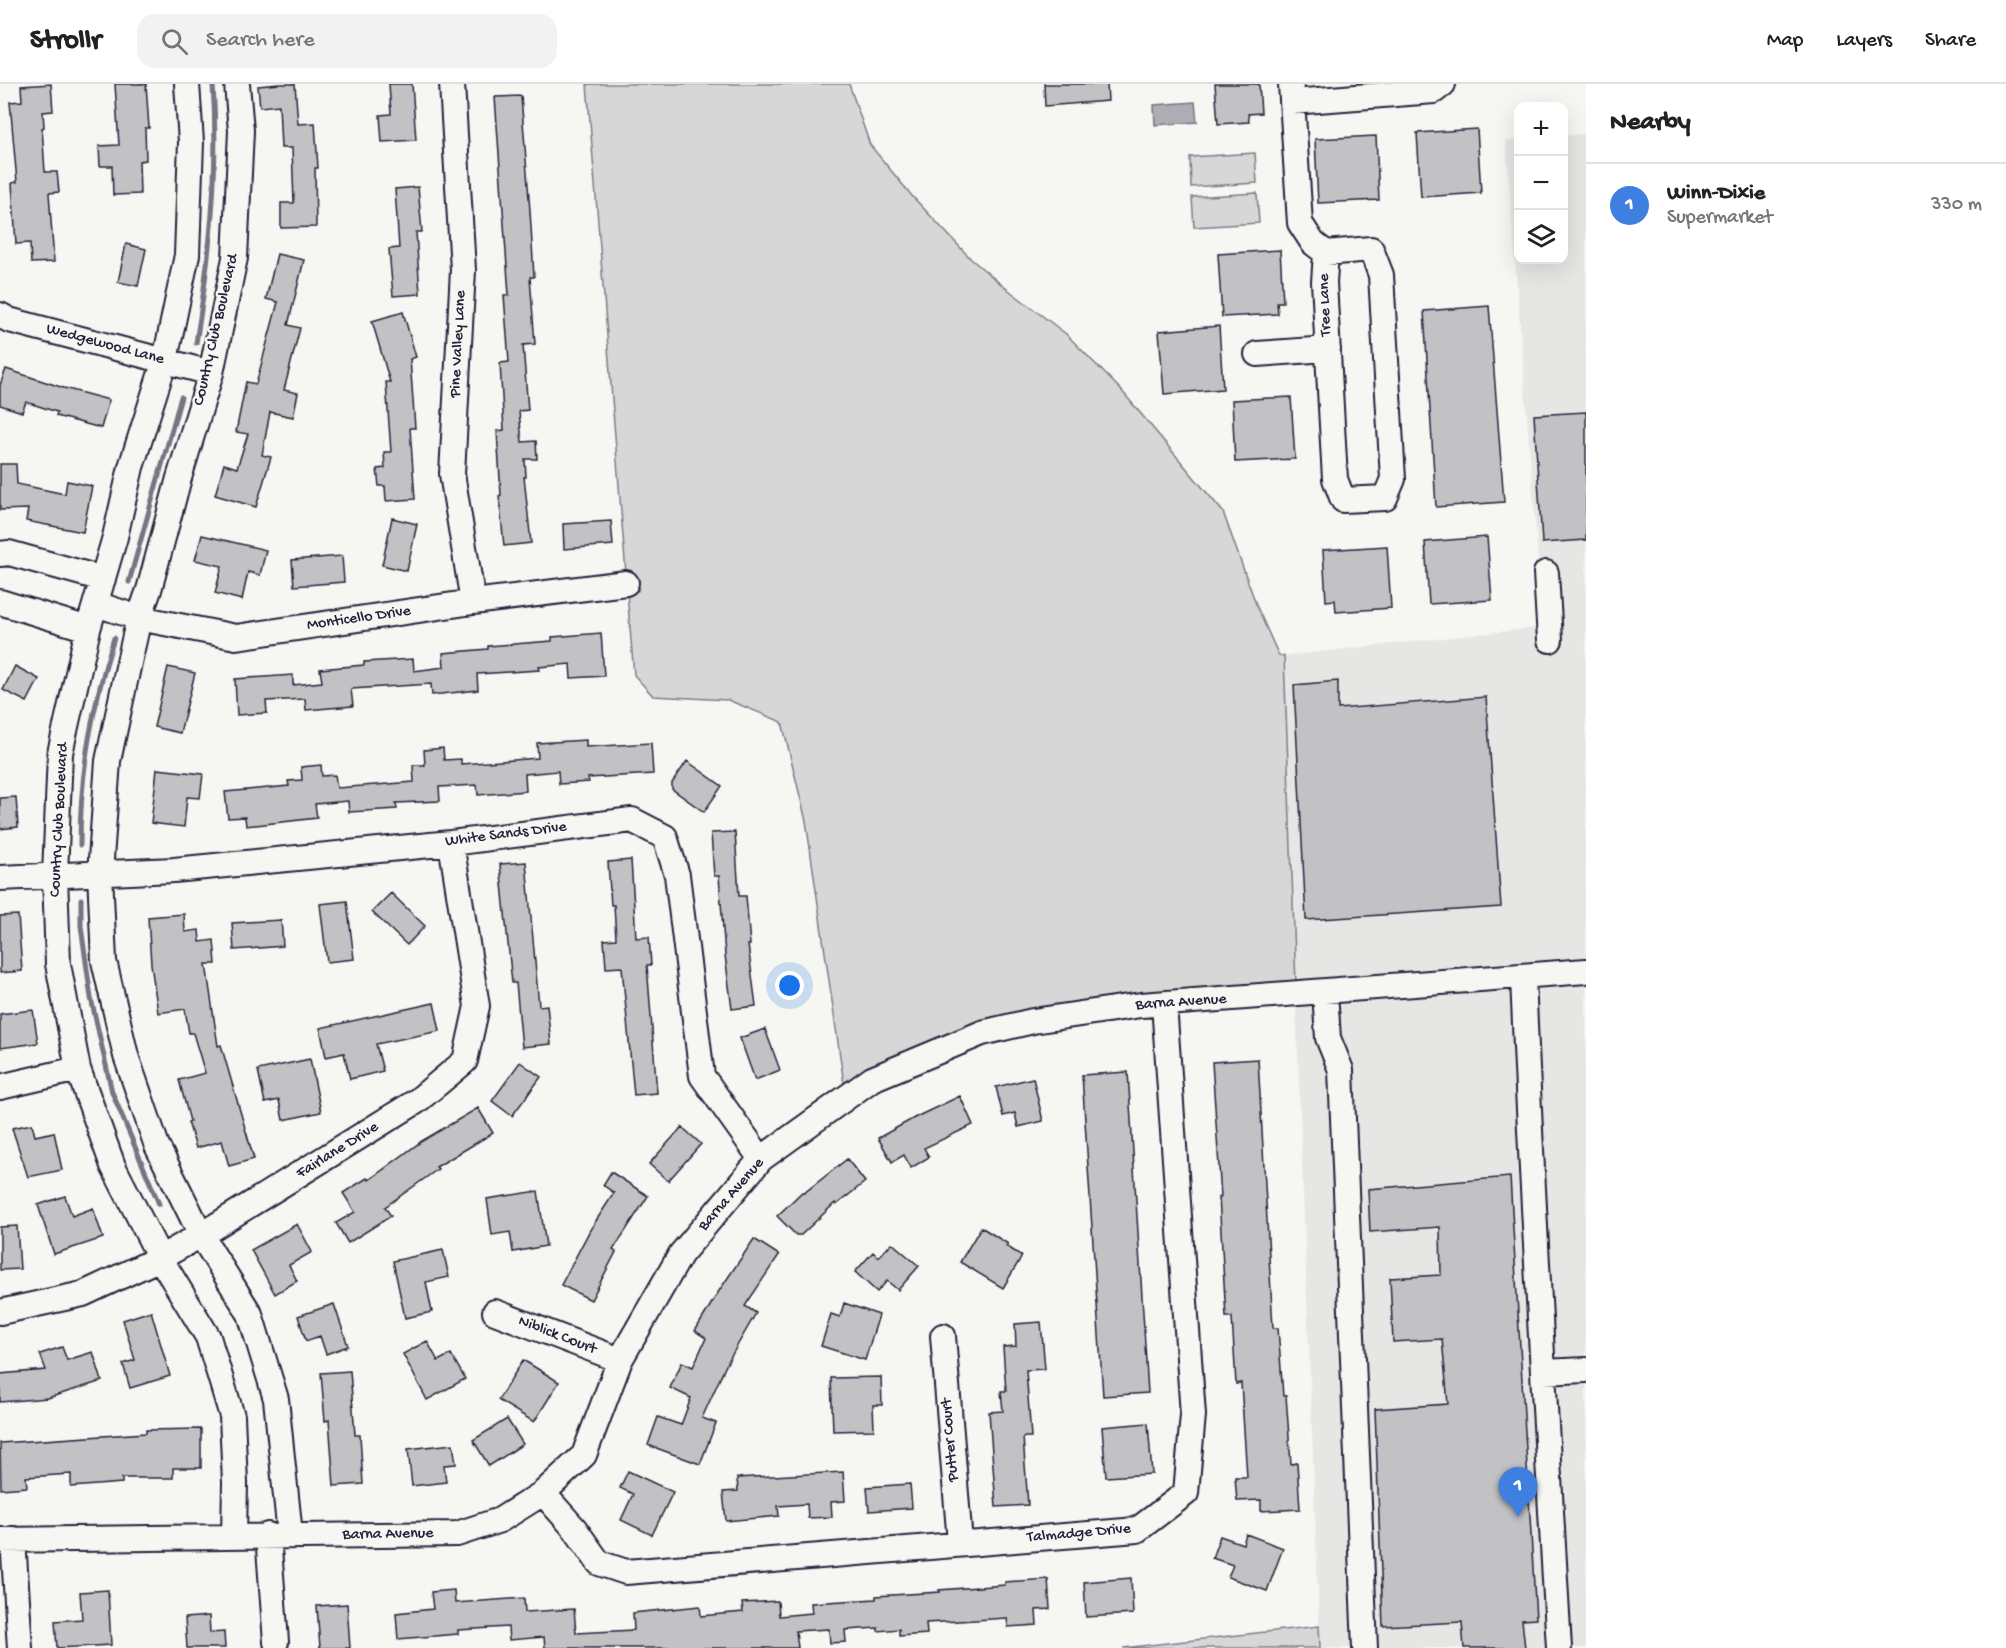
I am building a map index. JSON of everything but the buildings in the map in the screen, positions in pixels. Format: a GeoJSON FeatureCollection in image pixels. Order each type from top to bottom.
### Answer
{"type":"FeatureCollection","features":[{"type":"Feature","properties":{"kind":"street","name":"Country Club Boulevard"},"geometry":{"type":"LineString","coordinates":[[187,84],[191,142],[187,255],[165,360],[131,467],[88,629],[60,753],[55,875],[58,964],[78,1070],[112,1166],[160,1258],[208,1337],[232,1416],[235,1484],[234,1536]]}},
{"type":"Feature","properties":{"kind":"street","name":"Country Club Boulevard"},"geometry":{"type":"LineString","coordinates":[[237,84],[241,131],[235,258],[211,373],[139,618],[108,761],[100,873],[104,961],[126,1056],[157,1146],[201,1235],[250,1314],[276,1399],[279,1535],[276,1641]]}},
{"type":"Feature","properties":{"kind":"street","name":"Pine Valley Lane"},"geometry":{"type":"LineString","coordinates":[[452,84],[463,270],[452,474],[473,602]]}},
{"type":"Feature","properties":{"kind":"street"},"geometry":{"type":"LineString","coordinates":[[1292,93],[1434,91],[1443,84]]}},
{"type":"Feature","properties":{"kind":"street","name":"Tree Lane"},"geometry":{"type":"LineString","coordinates":[[1292,93],[1300,223],[1313,243],[1326,253],[1371,249],[1381,275],[1393,479],[1385,498],[1342,500],[1335,479],[1324,282],[1326,253]]}},
{"type":"Feature","properties":{"kind":"street","name":"Wedgewood Lane"},"geometry":{"type":"LineString","coordinates":[[0,315],[9,320],[211,373]]}},
{"type":"Feature","properties":{"kind":"street"},"geometry":{"type":"LineString","coordinates":[[1257,354],[1328,349]]}},
{"type":"Feature","properties":{"kind":"street"},"geometry":{"type":"LineString","coordinates":[[0,554],[9,553],[103,579]]}},
{"type":"Feature","properties":{"kind":"street"},"geometry":{"type":"LineString","coordinates":[[1546,573],[1550,640]]}},
{"type":"Feature","properties":{"kind":"street","name":"Monticello Drive"},"geometry":{"type":"LineString","coordinates":[[96,604],[139,618],[236,637],[473,602],[626,583]]}},
{"type":"Feature","properties":{"kind":"street"},"geometry":{"type":"LineString","coordinates":[[0,602],[88,629]]}},
{"type":"Feature","properties":{"kind":"street","name":"White Sands Drive"},"geometry":{"type":"LineString","coordinates":[[0,878],[174,870],[451,843],[632,820],[665,837],[677,875],[702,1076],[761,1159]]}},
{"type":"Feature","properties":{"kind":"street","name":"Fairlane Drive"},"geometry":{"type":"LineString","coordinates":[[0,1312],[83,1294],[160,1258],[417,1101],[465,1061],[477,1006],[451,843]]}},
{"type":"Feature","properties":{"kind":"street","name":"Barna Avenue"},"geometry":{"type":"LineString","coordinates":[[7,1540],[457,1534],[500,1521],[543,1492],[584,1455],[620,1360],[681,1254],[761,1159],[872,1079],[982,1033],[1033,1021],[1141,1005],[1586,971]]}},
{"type":"Feature","properties":{"kind":"street"},"geometry":{"type":"LineString","coordinates":[[1524,976],[1529,1139],[1537,1235],[1559,1648]]}},
{"type":"Feature","properties":{"kind":"street"},"geometry":{"type":"LineString","coordinates":[[1325,992],[1328,1038],[1341,1070],[1365,1648]]}},
{"type":"Feature","properties":{"kind":"street","name":"Talmadge Drive"},"geometry":{"type":"LineString","coordinates":[[543,1492],[599,1563],[626,1572],[1137,1530],[1186,1493],[1193,1415],[1164,1004]]}},
{"type":"Feature","properties":{"kind":"street"},"geometry":{"type":"LineString","coordinates":[[0,1087],[78,1070]]}},
{"type":"Feature","properties":{"kind":"street","name":"Niblick Court"},"geometry":{"type":"LineString","coordinates":[[495,1312],[620,1360]]}},
{"type":"Feature","properties":{"kind":"street","name":"Putter Court"},"geometry":{"type":"LineString","coordinates":[[943,1336],[960,1543]]}},
{"type":"Feature","properties":{"kind":"street"},"geometry":{"type":"LineString","coordinates":[[1544,1372],[1586,1370]]}},
{"type":"Feature","properties":{"kind":"street"},"geometry":{"type":"LineString","coordinates":[[7,1540],[20,1648]]}},
{"type":"Feature","properties":{"kind":"shaded area"},"geometry":{"type":"Polygon","coordinates":[[[587,84],[849,84],[870,145],[912,196],[971,259],[1066,334],[1121,390],[1223,512],[1257,607],[1279,656],[1284,656],[1296,985],[1163,995],[844,1084],[806,821],[782,722],[728,700],[653,696],[634,675],[627,593],[638,591],[635,573],[626,574],[587,84]]]}},
{"type":"Feature","properties":{"kind":"shaded area"},"geometry":{"type":"Polygon","coordinates":[[[1195,102],[1197,122],[1155,125],[1154,105],[1195,102]]]}},
{"type":"Feature","properties":{"kind":"shaded area"},"geometry":{"type":"Polygon","coordinates":[[[1586,134],[1586,961],[1296,985],[1284,656],[1543,627],[1515,264],[1568,264],[1568,136],[1586,134]]]}},
{"type":"Feature","properties":{"kind":"shaded area"},"geometry":{"type":"Polygon","coordinates":[[[1514,140],[1514,246],[1506,141],[1514,140]]]}},
{"type":"Feature","properties":{"kind":"shaded area"},"geometry":{"type":"Polygon","coordinates":[[[1255,153],[1257,183],[1191,187],[1190,157],[1255,153]]]}},
{"type":"Feature","properties":{"kind":"shaded area"},"geometry":{"type":"Polygon","coordinates":[[[1257,193],[1259,223],[1194,227],[1192,197],[1257,193]]]}},
{"type":"Feature","properties":{"kind":"shaded area"},"geometry":{"type":"Polygon","coordinates":[[[1586,980],[1586,1648],[1320,1648],[1296,1004],[1586,980]]]}},
{"type":"Feature","properties":{"kind":"shaded area"},"geometry":{"type":"Polygon","coordinates":[[[1319,1626],[1320,1648],[1123,1648],[1319,1626]]]}},
{"type":"Feature","properties":{"kind":"waterway"},"geometry":{"type":"LineString","coordinates":[[196,343],[212,214],[215,149],[213,84]]}},
{"type":"Feature","properties":{"kind":"waterway"},"geometry":{"type":"LineString","coordinates":[[129,582],[181,397]]}},
{"type":"Feature","properties":{"kind":"waterway"},"geometry":{"type":"LineString","coordinates":[[80,845],[82,792],[89,740],[99,689],[114,638]]}},
{"type":"Feature","properties":{"kind":"waterway"},"geometry":{"type":"LineString","coordinates":[[81,899],[81,926],[91,998],[112,1092],[159,1204]]}},
{"type":"Feature","properties":{"kind":"place","name":"Winn-Dixie"},"geometry":{"type":"Point","coordinates":[1518,1517]}}]}
